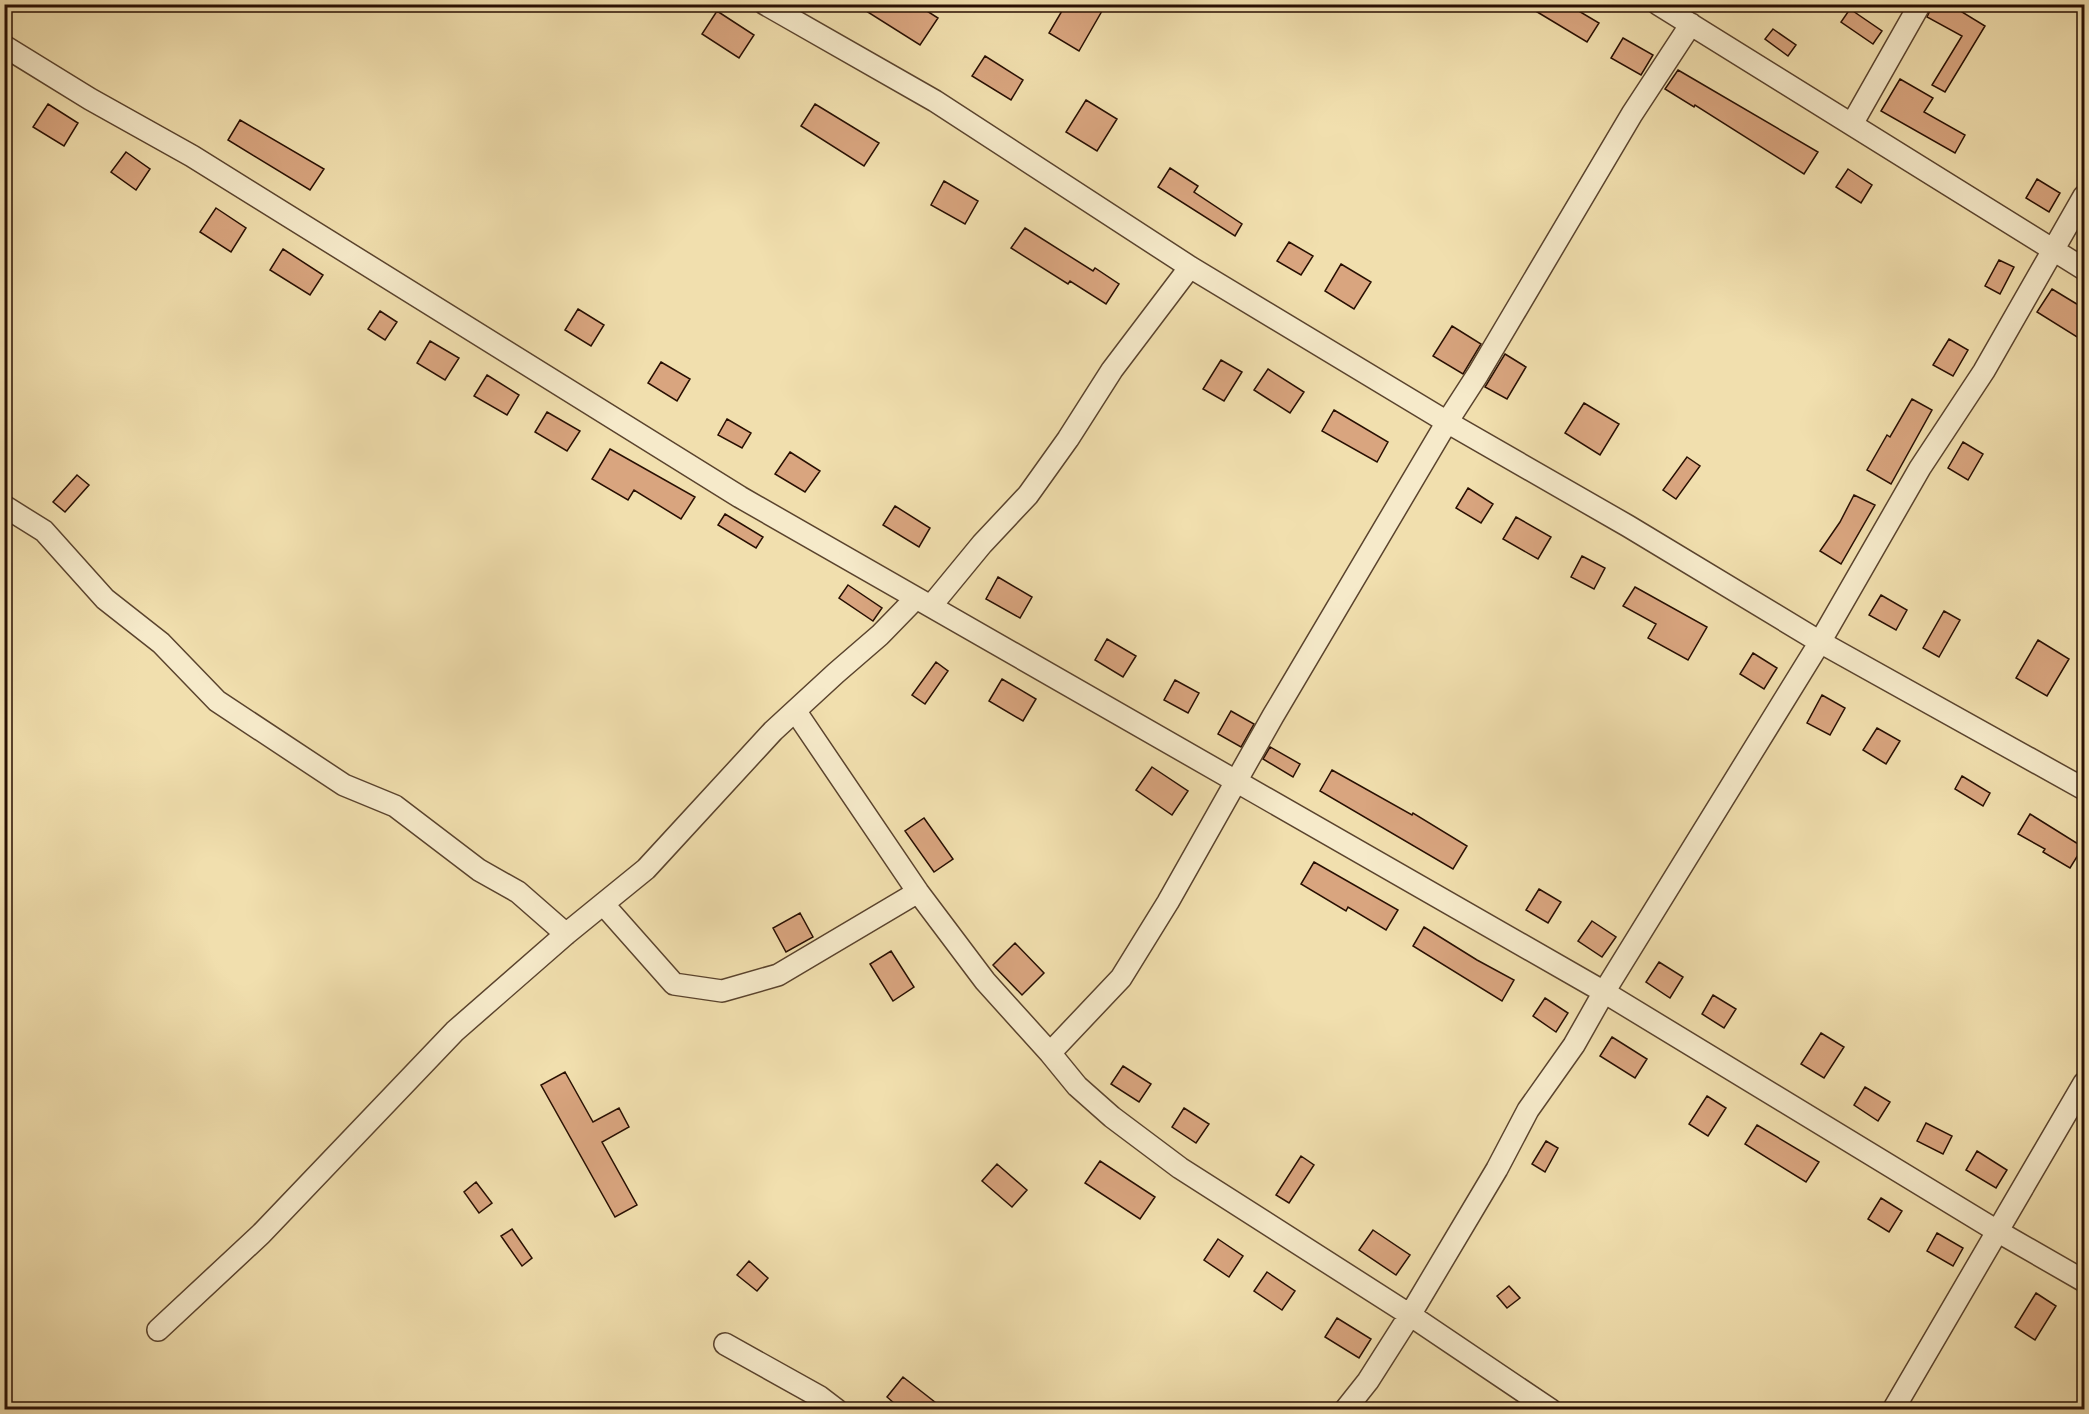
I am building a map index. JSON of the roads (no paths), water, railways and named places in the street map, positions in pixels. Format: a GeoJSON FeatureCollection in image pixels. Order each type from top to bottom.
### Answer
{"type":"FeatureCollection","features":[{"type":"Feature","properties":{"kind":"street"},"geometry":{"type":"LineString","coordinates":[[765,4],[935,101],[1190,267],[1447,422],[1628,526],[1820,642],[2085,789]]}},
{"type":"Feature","properties":{"kind":"street"},"geometry":{"type":"LineString","coordinates":[[1658,4],[2085,268]]}},
{"type":"Feature","properties":{"kind":"street"},"geometry":{"type":"LineString","coordinates":[[1852,124],[1920,4]]}},
{"type":"Feature","properties":{"kind":"street"},"geometry":{"type":"LineString","coordinates":[[1050,1053],[1121,978],[1168,902],[1273,716],[1447,422],[1478,374],[1632,114],[1691,24]]}},
{"type":"Feature","properties":{"kind":"street"},"geometry":{"type":"LineString","coordinates":[[4,45],[90,99],[192,156],[740,497],[1604,992],[1997,1232],[2085,1281]]}},
{"type":"Feature","properties":{"kind":"street"},"geometry":{"type":"LineString","coordinates":[[1345,1410],[1368,1381],[1410,1315],[1497,1170],[1528,1110],[1574,1045],[1604,992],[1820,642],[1920,468],[1984,371],[2085,196]]}},
{"type":"Feature","properties":{"kind":"street"},"geometry":{"type":"LineString","coordinates":[[158,1330],[261,1234],[455,1031],[566,934],[646,869],[773,731],[880,635],[924,602],[982,544],[1028,495],[1068,439],[1112,370],[1190,267]]}},
{"type":"Feature","properties":{"kind":"street"},"geometry":{"type":"LineString","coordinates":[[4,506],[44,531],[105,599],[161,643],[217,701],[344,785],[395,806],[479,870],[518,892],[566,934]]}},
{"type":"Feature","properties":{"kind":"street"},"geometry":{"type":"LineString","coordinates":[[796,712],[918,892],[985,981],[1077,1086],[1112,1117],[1180,1168],[1410,1315],[1551,1410]]}},
{"type":"Feature","properties":{"kind":"street"},"geometry":{"type":"LineString","coordinates":[[604,905],[674,984],[722,992],[778,975],[918,892]]}},
{"type":"Feature","properties":{"kind":"street"},"geometry":{"type":"LineString","coordinates":[[1893,1410],[2085,1083]]}},
{"type":"Feature","properties":{"kind":"street"},"geometry":{"type":"LineString","coordinates":[[725,1344],[820,1397],[837,1410]]}}]}
